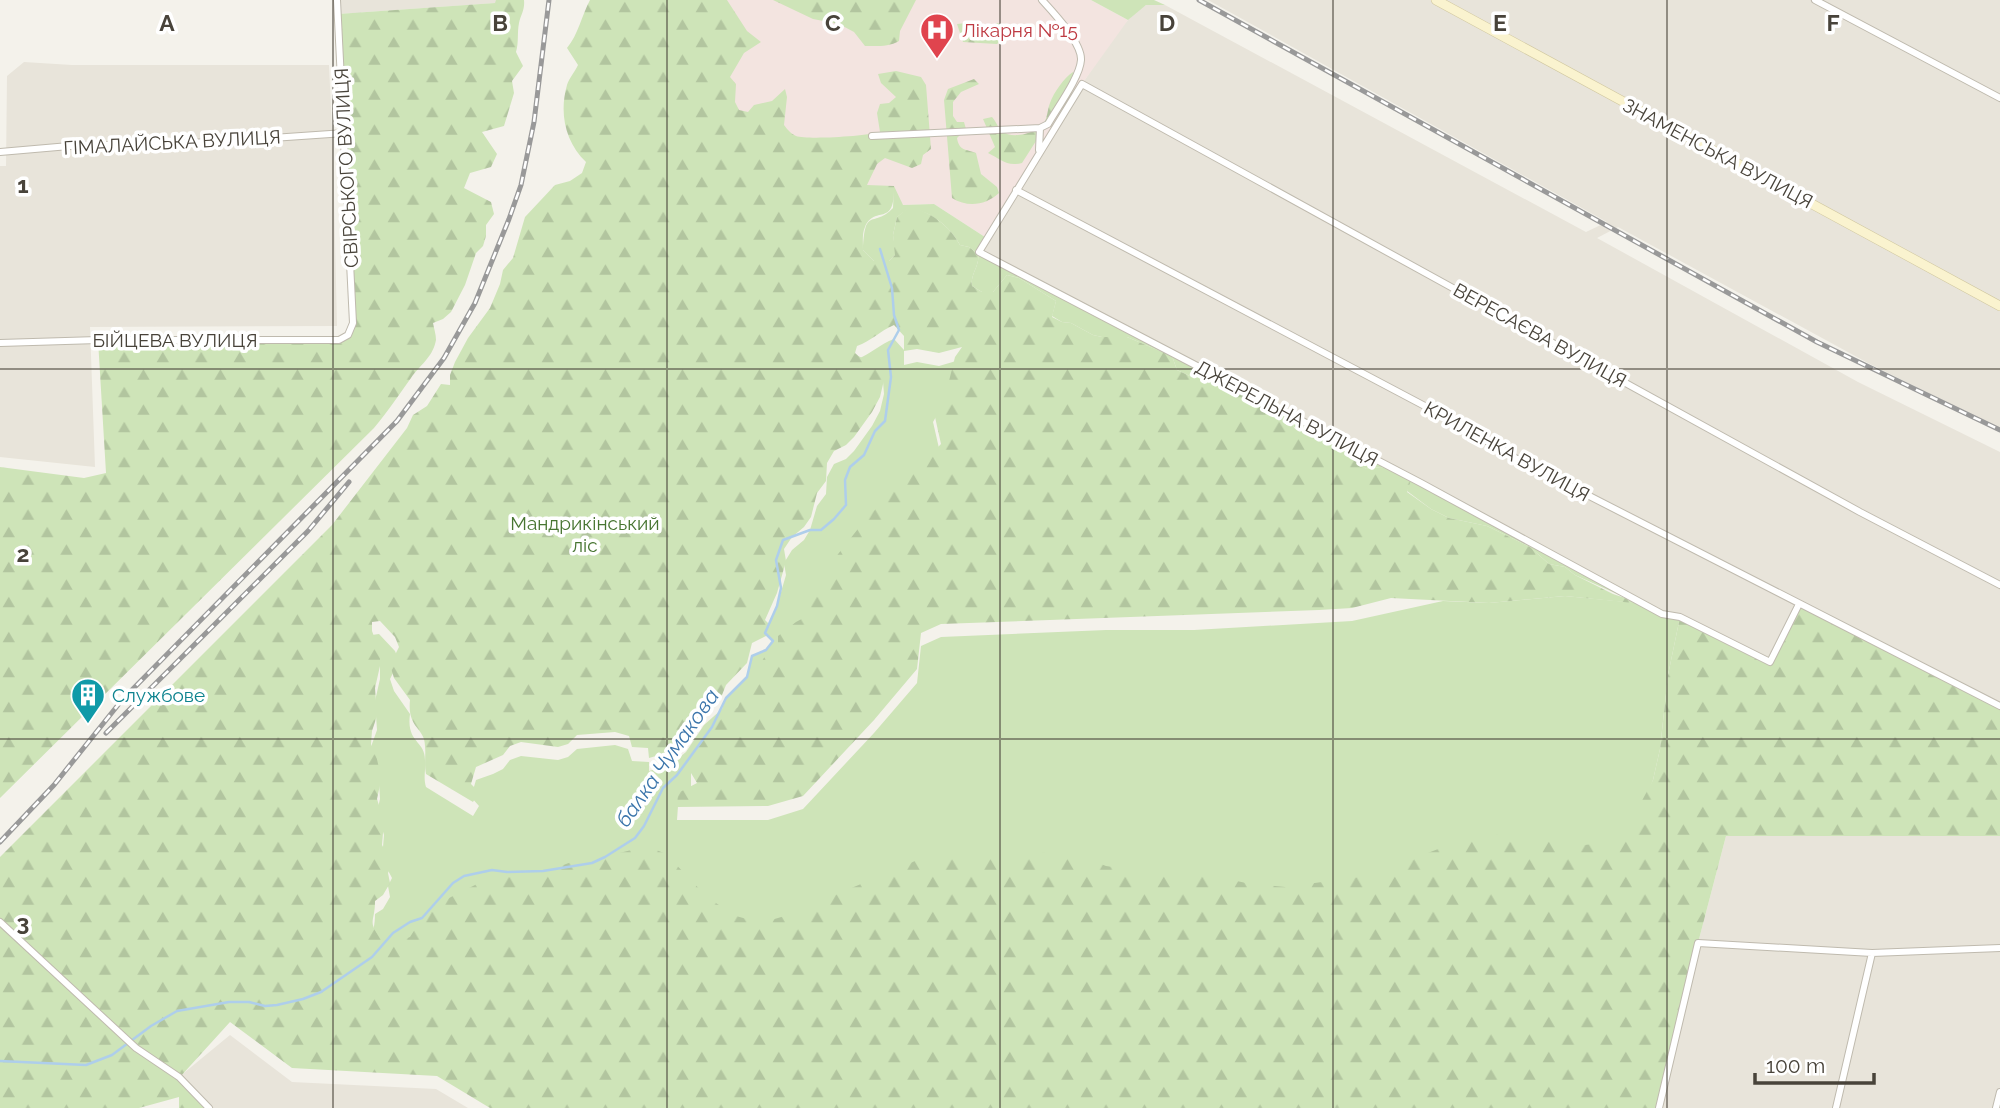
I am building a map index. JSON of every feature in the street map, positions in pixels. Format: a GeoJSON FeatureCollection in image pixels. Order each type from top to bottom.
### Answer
{"type":"FeatureCollection","features":[{"type":"Feature","properties":{"kind":"main road","name":"ЗНАМЕНСЬКА ВУЛИЦЯ"},"geometry":{"type":"LineString","coordinates":[[1436,0],[2000,306]]}},
{"type":"Feature","properties":{"kind":"street","name":"СВІРСЬКОГО ВУЛИЦЯ"},"geometry":{"type":"LineString","coordinates":[[337,0],[353,324],[348,335]]}},
{"type":"Feature","properties":{"kind":"street"},"geometry":{"type":"LineString","coordinates":[[872,136],[1040,128],[1048,124],[1080,69],[1082,57],[1079,46],[1042,0]]}},
{"type":"Feature","properties":{"kind":"street"},"geometry":{"type":"LineString","coordinates":[[1815,0],[2000,98]]}},
{"type":"Feature","properties":{"kind":"street","name":"ДЖЕРЕЛЬНА ВУЛИЦЯ"},"geometry":{"type":"LineString","coordinates":[[1082,84],[979,252],[1421,483],[1662,614],[1680,617],[1770,662],[1799,604]]}},
{"type":"Feature","properties":{"kind":"street","name":"ВЕРЕСАЄВА ВУЛИЦЯ"},"geometry":{"type":"LineString","coordinates":[[1082,84],[1860,512],[2000,585]]}},
{"type":"Feature","properties":{"kind":"street"},"geometry":{"type":"LineString","coordinates":[[1039,152],[1040,128]]}},
{"type":"Feature","properties":{"kind":"street","name":"ГІМАЛАЙСЬКА ВУЛИЦЯ"},"geometry":{"type":"LineString","coordinates":[[0,152],[69,146],[216,142],[345,133]]}},
{"type":"Feature","properties":{"kind":"street","name":"КРИЛЕНКА ВУЛИЦЯ"},"geometry":{"type":"LineString","coordinates":[[1016,190],[1455,422],[1517,459],[2000,706]]}},
{"type":"Feature","properties":{"kind":"street","name":"БІЙЦЕВА ВУЛИЦЯ"},"geometry":{"type":"LineString","coordinates":[[0,343],[98,340],[339,340],[348,335]]}},
{"type":"Feature","properties":{"kind":"street"},"geometry":{"type":"LineString","coordinates":[[0,922],[120,1034],[179,1077],[209,1108]]}},
{"type":"Feature","properties":{"kind":"street"},"geometry":{"type":"LineString","coordinates":[[1659,1108],[1698,943],[1872,953],[2000,948]]}},
{"type":"Feature","properties":{"kind":"street"},"geometry":{"type":"LineString","coordinates":[[1836,1108],[1872,953]]}},
{"type":"Feature","properties":{"kind":"street"},"geometry":{"type":"LineString","coordinates":[[1996,1108],[2000,1092]]}},
{"type":"Feature","properties":{"kind":"shaded area"},"geometry":{"type":"Polygon","coordinates":[[[337,0],[496,0],[496,3],[338,14],[337,0]]]}},
{"type":"Feature","properties":{"kind":"shaded area"},"geometry":{"type":"Polygon","coordinates":[[[705,0],[1091,0],[1128,20],[1082,84],[988,239],[934,204],[903,205],[706,109],[705,0]]]}},
{"type":"Feature","properties":{"kind":"shaded area"},"geometry":{"type":"Polygon","coordinates":[[[1208,0],[2000,0],[2000,429],[1868,363],[1618,227],[1597,238],[1858,382],[2000,452],[2000,706],[1770,662],[1662,614],[979,252],[1119,29],[1137,11],[1146,5],[1155,4],[1165,5],[1586,232],[1607,222],[1208,0]]]}},
{"type":"Feature","properties":{"kind":"shaded area"},"geometry":{"type":"Polygon","coordinates":[[[24,62],[72,65],[329,65],[337,326],[90,327],[95,467],[0,457],[0,166],[6,166],[7,76],[24,62]]]}},
{"type":"Feature","properties":{"kind":"shaded area"},"geometry":{"type":"Polygon","coordinates":[[[1726,836],[2000,836],[2000,1108],[1659,1108],[1726,836]]]}},
{"type":"Feature","properties":{"kind":"shaded area"},"geometry":{"type":"Polygon","coordinates":[[[230,1035],[292,1082],[436,1089],[468,1108],[209,1108],[179,1077],[230,1035]]]}},
{"type":"Feature","properties":{"kind":"green space"},"geometry":{"type":"Polygon","coordinates":[[[496,0],[524,0],[516,52],[523,66],[512,81],[514,93],[504,126],[482,132],[497,154],[491,167],[470,173],[464,188],[491,202],[494,214],[486,225],[483,246],[476,253],[465,285],[451,312],[433,323],[436,340],[429,356],[374,428],[0,798],[0,467],[84,478],[106,473],[98,340],[339,340],[348,335],[353,323],[338,14],[495,3],[496,0]]]}},
{"type":"Feature","properties":{"kind":"green space","name":"Мандрикінський ліс"},"geometry":{"type":"Polygon","coordinates":[[[590,0],[727,0],[747,31],[761,42],[744,53],[730,77],[736,84],[735,102],[739,110],[748,112],[754,105],[772,101],[785,89],[787,97],[784,125],[796,136],[838,137],[880,132],[877,113],[880,104],[889,103],[896,97],[881,83],[878,74],[896,71],[921,77],[926,85],[931,149],[923,155],[921,164],[912,168],[885,158],[877,164],[867,185],[894,186],[888,212],[869,220],[864,229],[863,250],[874,261],[889,261],[895,255],[893,235],[897,217],[909,207],[924,212],[945,226],[960,245],[969,247],[978,254],[972,286],[982,292],[993,292],[1007,275],[1019,278],[1056,301],[1052,317],[1071,323],[1093,335],[1127,337],[1172,356],[1177,370],[1192,377],[1216,376],[1292,419],[1294,428],[1306,433],[1313,429],[1358,455],[1358,463],[1366,469],[1381,467],[1411,480],[1407,492],[1431,509],[1449,518],[1487,526],[1530,547],[1549,564],[1565,567],[1613,594],[1643,604],[1565,596],[1489,603],[1391,598],[1352,608],[1319,610],[941,624],[921,633],[917,669],[803,796],[768,806],[677,807],[678,793],[697,783],[691,773],[691,757],[717,722],[738,707],[747,683],[768,652],[778,647],[778,636],[809,615],[831,563],[902,478],[911,459],[932,453],[941,444],[933,408],[949,381],[955,357],[962,347],[939,353],[917,349],[904,351],[904,336],[894,325],[857,346],[855,353],[858,356],[883,368],[884,380],[880,397],[854,437],[834,451],[827,463],[826,481],[817,493],[811,517],[784,549],[786,561],[777,593],[765,620],[773,628],[766,636],[752,643],[747,663],[726,685],[722,695],[704,711],[686,739],[670,752],[649,758],[648,748],[632,747],[629,736],[615,732],[577,735],[568,744],[558,747],[521,742],[510,746],[503,755],[476,767],[471,784],[479,792],[473,802],[426,774],[424,740],[411,717],[410,700],[394,678],[390,665],[399,647],[395,637],[380,621],[372,622],[372,631],[380,653],[380,666],[375,688],[377,716],[371,744],[379,768],[377,799],[384,821],[382,845],[392,864],[388,873],[390,883],[383,895],[375,901],[373,925],[383,941],[396,942],[410,937],[435,905],[485,880],[542,873],[574,861],[592,860],[647,846],[666,854],[708,898],[736,916],[761,923],[788,915],[915,861],[1030,852],[1078,855],[1106,866],[1167,875],[1209,875],[1246,883],[1285,887],[1389,873],[1420,856],[1464,839],[1512,833],[1576,846],[1602,843],[1628,827],[1653,780],[1660,749],[1668,675],[1680,617],[1769,662],[1799,604],[2000,706],[2000,836],[1726,836],[1659,1108],[490,1108],[437,1076],[292,1068],[230,1022],[180,1077],[209,1108],[179,1108],[179,1097],[139,1108],[0,1108],[0,857],[332,525],[407,428],[413,415],[427,406],[441,384],[450,385],[450,375],[455,362],[468,338],[490,308],[503,270],[513,258],[525,217],[555,185],[570,181],[582,173],[586,162],[569,136],[564,106],[567,85],[578,65],[567,48],[590,0]]]}},
{"type":"Feature","properties":{"kind":"green space"},"geometry":{"type":"Polygon","coordinates":[[[773,0],[916,0],[900,31],[899,41],[887,45],[865,46],[854,32],[839,24],[813,19],[773,0]]]}},
{"type":"Feature","properties":{"kind":"green space"},"geometry":{"type":"Polygon","coordinates":[[[1091,0],[1154,0],[1165,5],[1146,5],[1128,20],[1091,0]]]}},
{"type":"Feature","properties":{"kind":"green space"},"geometry":{"type":"Polygon","coordinates":[[[966,23],[980,31],[998,23],[1006,29],[1004,38],[997,44],[963,42],[957,24],[966,23]]]}},
{"type":"Feature","properties":{"kind":"green space"},"geometry":{"type":"Polygon","coordinates":[[[1073,72],[1075,80],[1022,163],[1008,163],[988,153],[995,147],[983,119],[992,117],[1006,134],[1024,134],[1035,130],[1045,122],[1057,90],[1073,72]]]}},
{"type":"Feature","properties":{"kind":"green space"},"geometry":{"type":"Polygon","coordinates":[[[974,79],[979,84],[961,92],[953,102],[953,116],[957,122],[964,122],[966,129],[957,138],[961,147],[976,153],[981,174],[997,187],[999,193],[983,202],[970,204],[952,198],[944,100],[948,89],[974,79]]]}},
{"type":"Feature","properties":{"kind":"green space"},"geometry":{"type":"Polygon","coordinates":[[[894,186],[903,205],[934,204],[988,239],[980,252],[1421,483],[1662,614],[1680,617],[1668,675],[1660,749],[1653,780],[1628,841],[1602,856],[1576,860],[1512,846],[1464,853],[1419,870],[1389,887],[1285,900],[1246,897],[1209,889],[1167,888],[1106,880],[1078,868],[1030,865],[915,874],[788,928],[761,936],[736,929],[708,912],[666,867],[647,859],[592,874],[573,874],[542,887],[485,894],[435,919],[429,930],[419,936],[410,951],[396,955],[383,954],[373,938],[375,914],[383,909],[390,897],[388,886],[392,878],[382,859],[384,835],[377,812],[380,799],[379,782],[371,758],[377,730],[375,701],[380,679],[380,666],[371,645],[372,635],[379,634],[395,651],[399,661],[390,679],[394,691],[410,714],[411,731],[424,753],[426,787],[473,816],[479,806],[471,797],[476,780],[503,769],[510,760],[521,756],[558,760],[568,757],[577,749],[615,745],[628,749],[632,761],[649,762],[649,771],[670,765],[686,752],[704,725],[722,709],[726,698],[747,677],[752,656],[766,650],[773,642],[765,633],[786,575],[784,563],[810,530],[817,506],[826,494],[827,477],[834,464],[846,459],[854,451],[880,411],[884,394],[883,381],[854,366],[857,359],[894,339],[904,350],[904,365],[917,362],[939,366],[963,359],[955,371],[949,394],[933,422],[941,457],[932,466],[911,472],[902,492],[831,577],[811,618],[809,629],[796,635],[778,650],[778,660],[768,665],[747,697],[738,720],[717,735],[691,770],[691,787],[698,796],[678,806],[677,820],[768,820],[803,809],[917,683],[921,646],[941,637],[1106,630],[1194,630],[1352,621],[1443,601],[1489,603],[1565,596],[1637,603],[1575,575],[1565,567],[1549,564],[1530,547],[1487,526],[1449,518],[1431,509],[1407,491],[1410,480],[1381,467],[1366,469],[1357,463],[1358,455],[1313,429],[1306,433],[1294,427],[1292,419],[1216,376],[1192,377],[1177,370],[1172,356],[1127,337],[1093,335],[1071,323],[1062,322],[1052,316],[1056,301],[1019,278],[1007,275],[993,292],[982,292],[972,286],[978,254],[969,247],[960,245],[945,226],[924,212],[909,208],[897,217],[893,235],[896,254],[889,261],[874,261],[863,250],[866,227],[868,222],[893,208],[894,186]]]}},
{"type":"Feature","properties":{"kind":"waterway","name":"балка Чумакова"},"geometry":{"type":"LineString","coordinates":[[0,1061],[86,1065],[112,1055],[151,1026],[177,1011],[229,1002],[249,1002],[265,1006],[303,999],[321,992],[372,957],[393,933],[422,918],[453,883],[464,876],[492,870],[543,871],[592,863],[635,838],[663,788],[677,775],[712,727],[726,698],[747,677],[752,656],[766,650],[773,641],[765,633],[777,606],[781,588],[776,560],[783,540],[810,530],[821,530],[834,519],[846,505],[845,480],[850,467],[864,455],[875,431],[885,421],[891,377],[888,350],[899,330],[894,315],[892,288],[880,249]]}},
{"type":"Feature","properties":{"kind":"railway"},"geometry":{"type":"LineString","coordinates":[[0,842],[54,785],[122,700],[397,421],[444,358],[475,303],[521,185],[534,122],[549,0]]}},
{"type":"Feature","properties":{"kind":"railway"},"geometry":{"type":"LineString","coordinates":[[1199,0],[1817,342],[2000,430]]}},
{"type":"Feature","properties":{"kind":"railway"},"geometry":{"type":"LineString","coordinates":[[106,733],[308,531],[349,482]]}},
{"type":"Feature","properties":{"kind":"place","name":"Лікарня №15"},"geometry":{"type":"Point","coordinates":[937,60]}},
{"type":"Feature","properties":{"kind":"place","name":"Службове"},"geometry":{"type":"Point","coordinates":[88,725]}}]}
